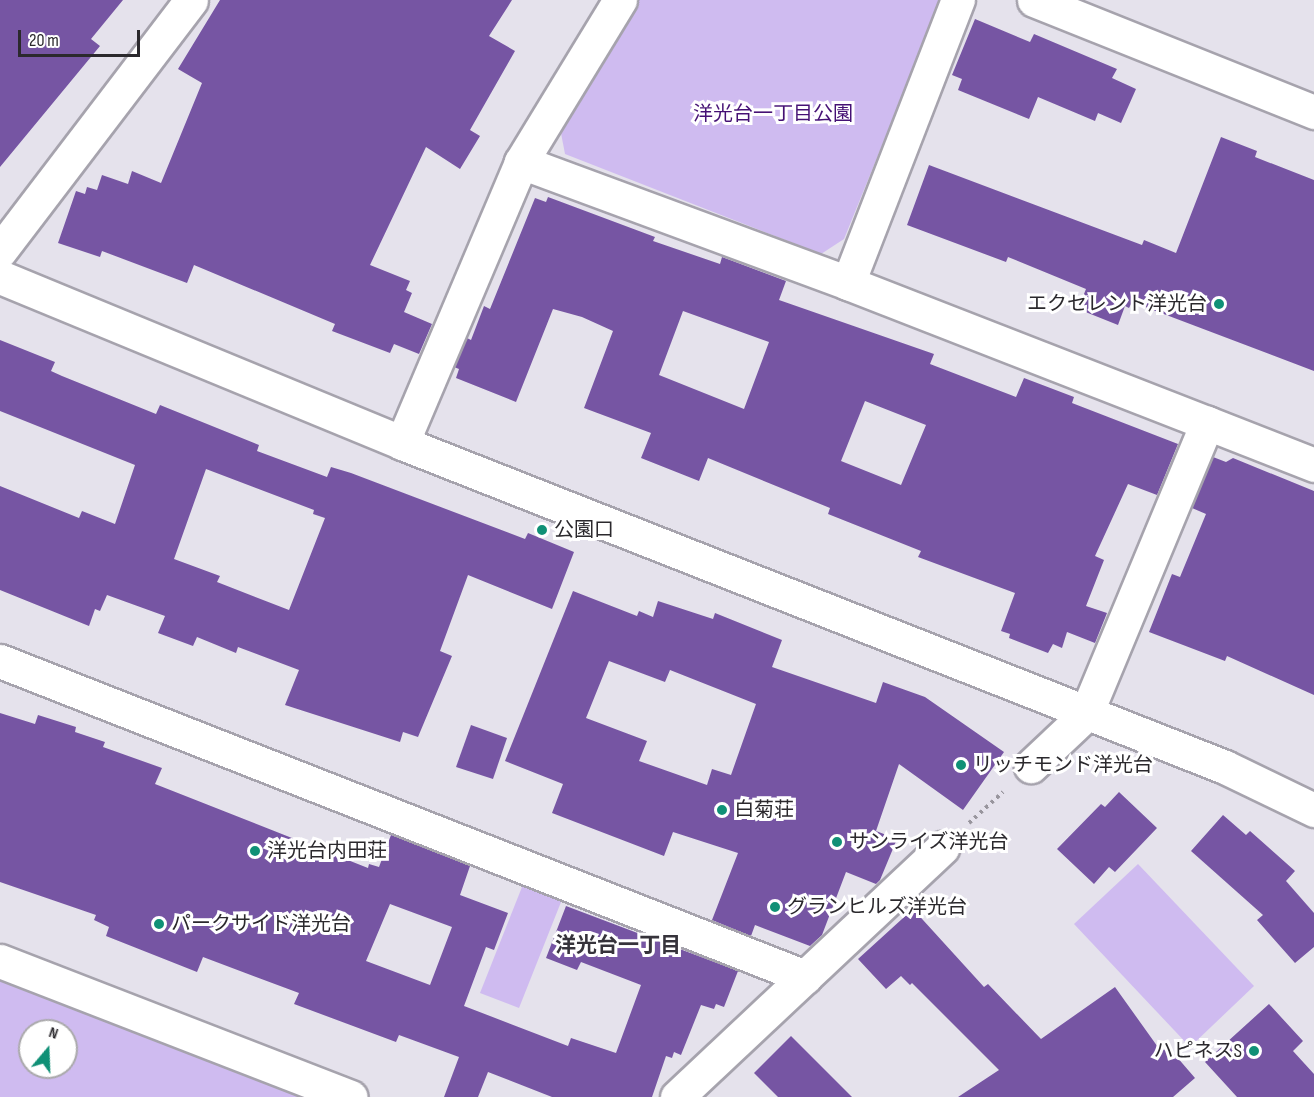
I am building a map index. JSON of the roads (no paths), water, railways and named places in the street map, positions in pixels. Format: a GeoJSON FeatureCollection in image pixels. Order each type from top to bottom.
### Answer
{"type":"FeatureCollection","features":[{"type":"Feature","properties":{"kind":"street"},"geometry":{"type":"LineString","coordinates":[[0,251],[191,0]]}},
{"type":"Feature","properties":{"kind":"street"},"geometry":{"type":"LineString","coordinates":[[402,443],[521,162],[620,0]]}},
{"type":"Feature","properties":{"kind":"street"},"geometry":{"type":"LineString","coordinates":[[848,282],[958,0]]}},
{"type":"Feature","properties":{"kind":"street"},"geometry":{"type":"LineString","coordinates":[[1034,0],[1314,112]]}},
{"type":"Feature","properties":{"kind":"street"},"geometry":{"type":"LineString","coordinates":[[521,162],[848,282],[1314,465]]}},
{"type":"Feature","properties":{"kind":"street"},"geometry":{"type":"LineString","coordinates":[[0,278],[402,443],[1225,767],[1314,810]]}},
{"type":"Feature","properties":{"kind":"street"},"geometry":{"type":"LineString","coordinates":[[1031,766],[1086,714],[1207,423]]}},
{"type":"Feature","properties":{"kind":"street"},"geometry":{"type":"LineString","coordinates":[[0,661],[805,977]]}},
{"type":"Feature","properties":{"kind":"street"},"geometry":{"type":"LineString","coordinates":[[677,1097],[942,848]]}},
{"type":"Feature","properties":{"kind":"street"},"geometry":{"type":"LineString","coordinates":[[0,961],[351,1097]]}},
{"type":"Feature","properties":{"kind":"place","name":"エクセレント洋光台"},"geometry":{"type":"Point","coordinates":[1219,304]}},
{"type":"Feature","properties":{"kind":"place","name":"公園口"},"geometry":{"type":"Point","coordinates":[542,530]}},
{"type":"Feature","properties":{"kind":"place","name":"リッチモンド洋光台"},"geometry":{"type":"Point","coordinates":[961,765]}},
{"type":"Feature","properties":{"kind":"place","name":"白菊荘"},"geometry":{"type":"Point","coordinates":[722,810]}},
{"type":"Feature","properties":{"kind":"place","name":"サンライズ洋光台"},"geometry":{"type":"Point","coordinates":[837,842]}},
{"type":"Feature","properties":{"kind":"place","name":"洋光台内田荘"},"geometry":{"type":"Point","coordinates":[255,851]}},
{"type":"Feature","properties":{"kind":"place","name":"グランヒルズ洋光台"},"geometry":{"type":"Point","coordinates":[775,907]}},
{"type":"Feature","properties":{"kind":"place","name":"パークサイド洋光台"},"geometry":{"type":"Point","coordinates":[159,924]}},
{"type":"Feature","properties":{"kind":"place","name":"ハピネスS"},"geometry":{"type":"Point","coordinates":[1254,1051]}},
{"type":"Feature","properties":{"kind":"district","name":"洋光台一丁目"},"geometry":{"type":"Point","coordinates":[618,946]}},
{"type":"Feature","properties":{"kind":"park label","name":"洋光台一丁目公園"},"geometry":{"type":"Point","coordinates":[773,114]}}]}
